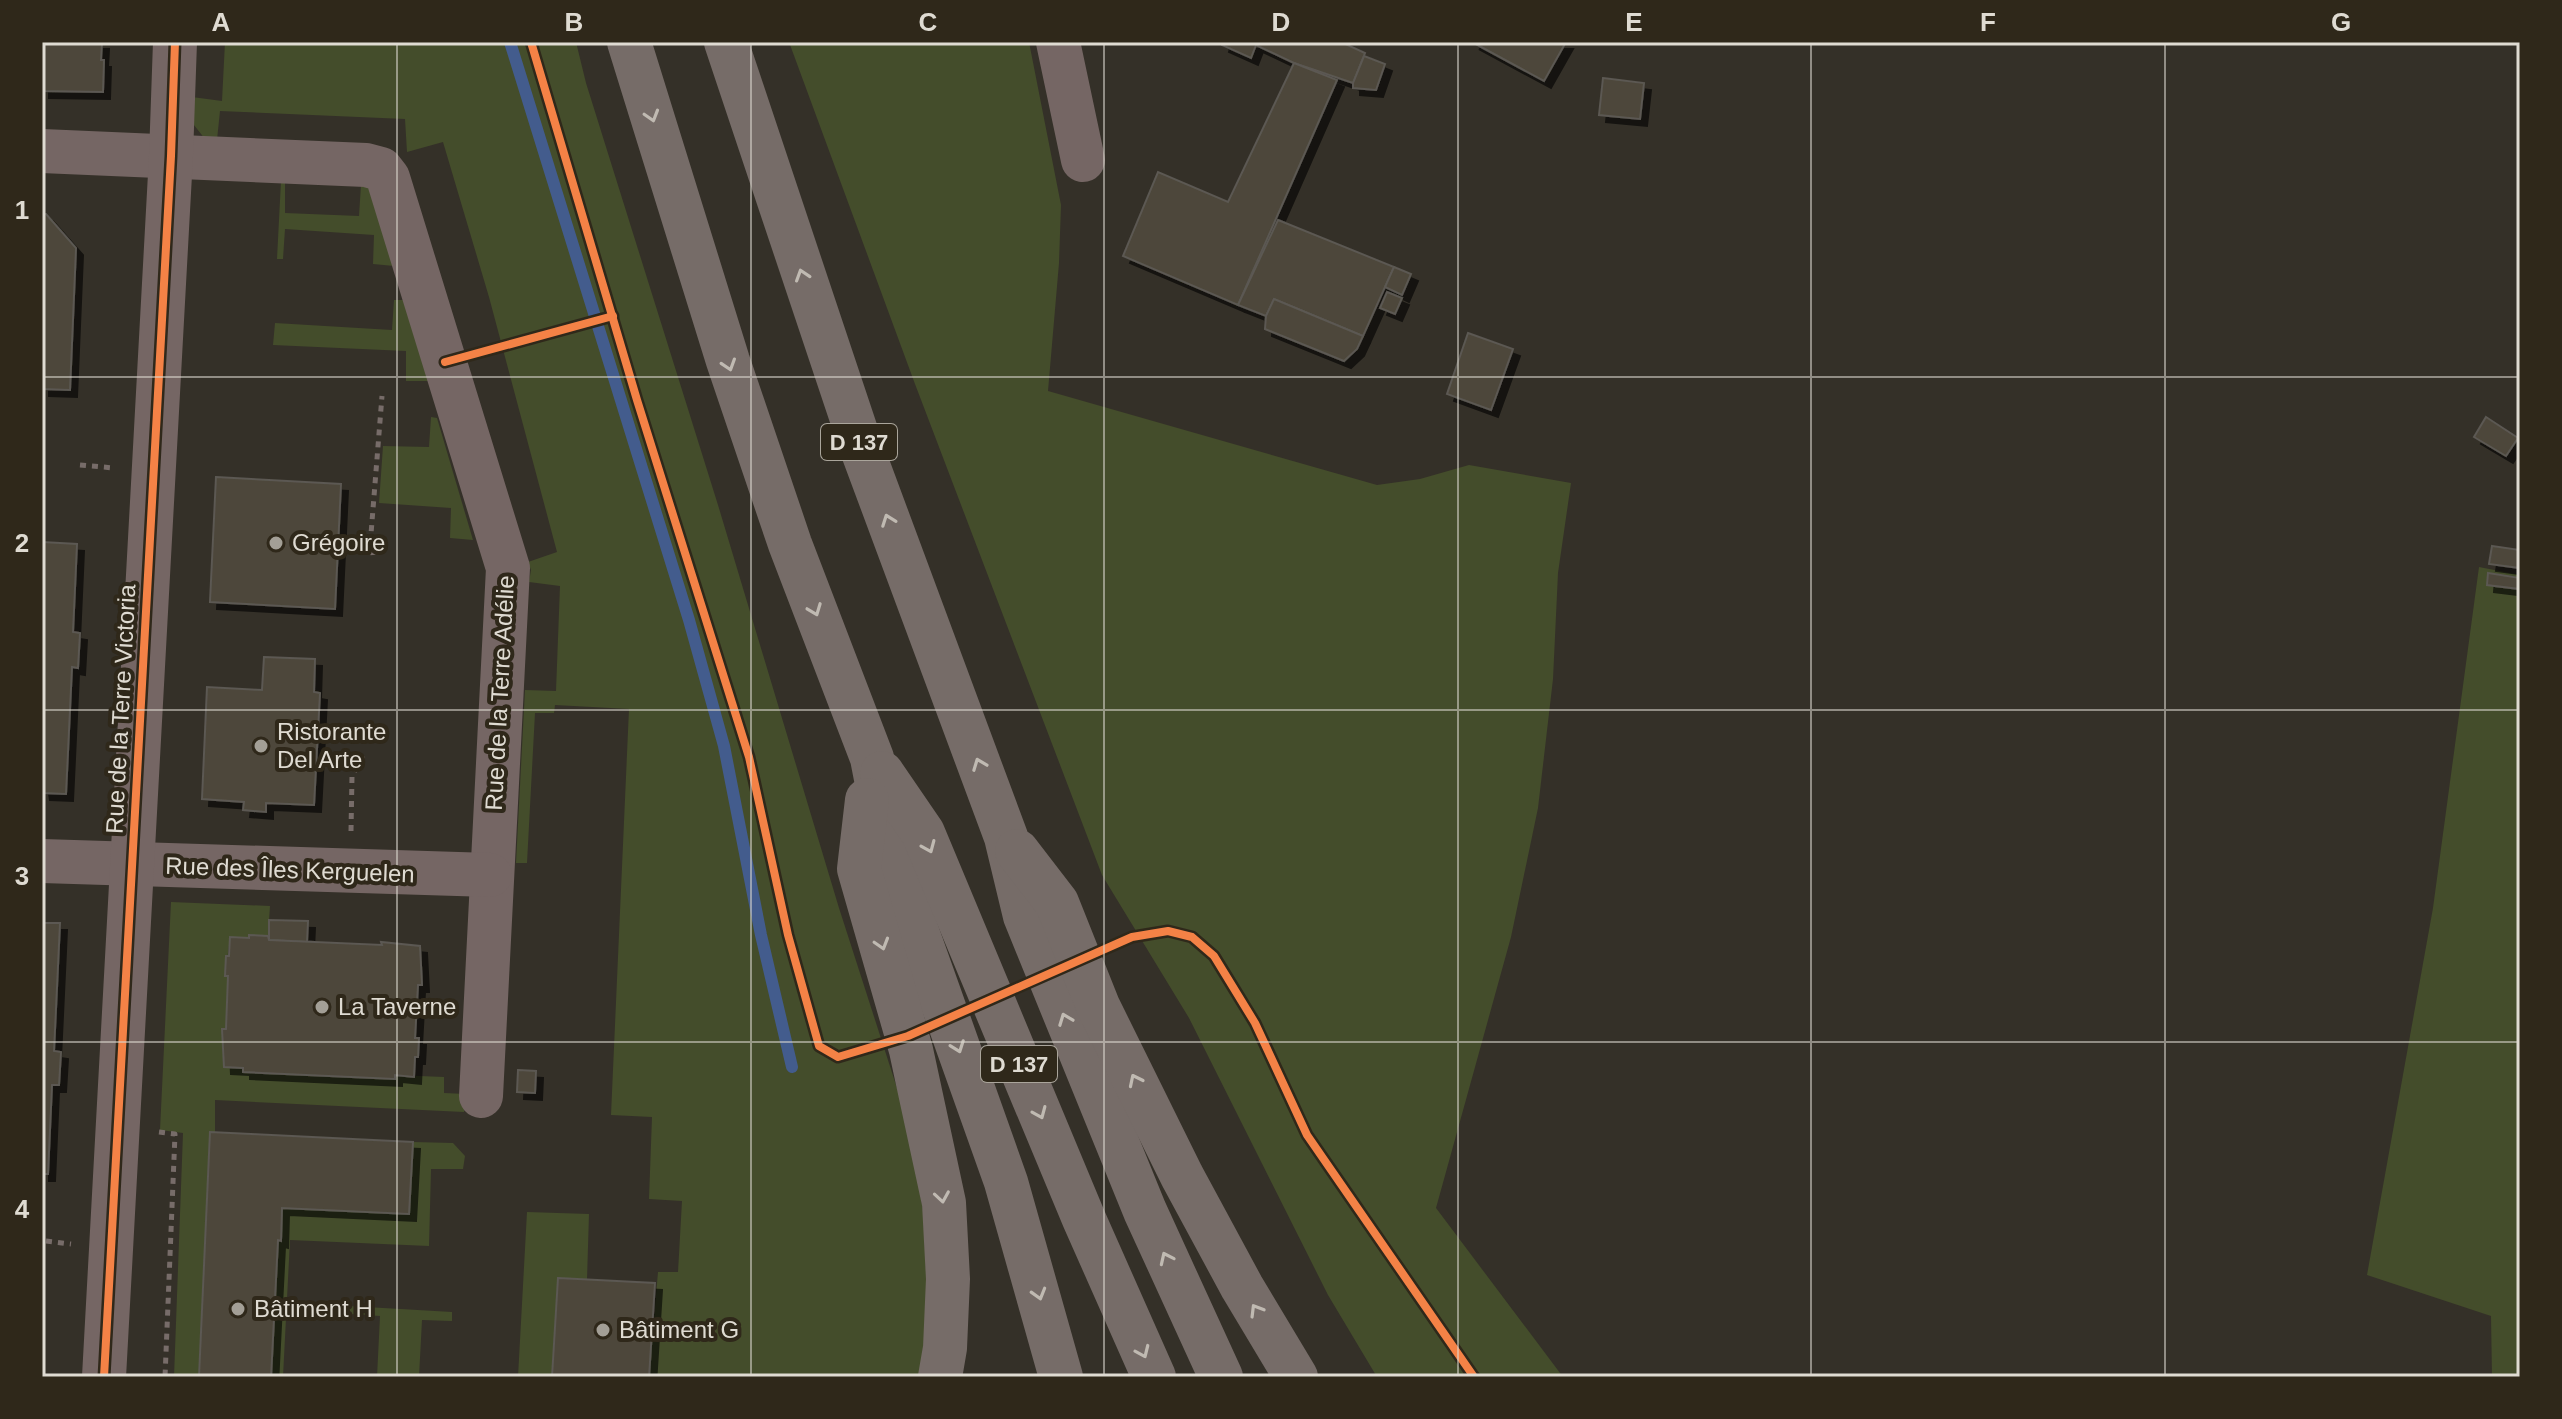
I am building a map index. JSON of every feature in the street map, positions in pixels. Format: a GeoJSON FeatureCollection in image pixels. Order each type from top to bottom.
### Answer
{"type":"FeatureCollection","features":[{"type":"Feature","properties":{"kind":"highway","name":"D 137"},"geometry":{"type":"LineString","coordinates":[[629,42],[733,376],[790,544],[872,758],[923,833],[1084,1219],[1154,1377]]}},
{"type":"Feature","properties":{"kind":"highway","name":"D 137"},"geometry":{"type":"LineString","coordinates":[[726,42],[863,452],[1006,837],[1025,916],[1145,1211],[1221,1377]]}},
{"type":"Feature","properties":{"kind":"highway"},"geometry":{"type":"LineString","coordinates":[[872,758],[859,869],[911,1050],[944,1203],[948,1279],[945,1348],[940,1377]]}},
{"type":"Feature","properties":{"kind":"highway"},"geometry":{"type":"LineString","coordinates":[[872,758],[892,861],[1006,1182],[1061,1377]]}},
{"type":"Feature","properties":{"kind":"highway"},"geometry":{"type":"LineString","coordinates":[[1006,837],[1057,903],[1098,1006],[1182,1176],[1242,1287],[1296,1377]]}},
{"type":"Feature","properties":{"kind":"street","name":"Rue de la Terre Victoria"},"geometry":{"type":"LineString","coordinates":[[104,1377],[175,42]]}},
{"type":"Feature","properties":{"kind":"street"},"geometry":{"type":"LineString","coordinates":[[1058,42],[1083,160]]}},
{"type":"Feature","properties":{"kind":"street","name":"Rue de la Terre Adélie"},"geometry":{"type":"LineString","coordinates":[[42,151],[366,165],[381,169],[388,178],[508,568],[481,1096]]}},
{"type":"Feature","properties":{"kind":"street","name":"Rue des Îles Kerguelen"},"geometry":{"type":"LineString","coordinates":[[42,861],[490,875]]}},
{"type":"Feature","properties":{"kind":"path"},"geometry":{"type":"LineString","coordinates":[[373,555],[371,534],[382,396]]}},
{"type":"Feature","properties":{"kind":"path"},"geometry":{"type":"LineString","coordinates":[[350,872],[352,776],[364,754]]}},
{"type":"Feature","properties":{"kind":"path"},"geometry":{"type":"LineString","coordinates":[[118,1129],[175,1134],[165,1377]]}},
{"type":"Feature","properties":{"kind":"green space"},"geometry":{"type":"Polygon","coordinates":[[[225,42],[576,42],[839,908],[906,1116],[923,1210],[929,1326],[923,1377],[649,1377],[658,1272],[678,1272],[682,1201],[649,1199],[652,1117],[611,1115],[629,709],[555,705],[554,713],[535,713],[527,863],[516,863],[525,690],[556,691],[560,586],[529,582],[531,570],[528,562],[557,552],[489,297],[443,142],[407,152],[405,119],[220,111],[217,140],[205,139],[190,120],[192,97],[222,101],[225,42]]]}},
{"type":"Feature","properties":{"kind":"green space"},"geometry":{"type":"Polygon","coordinates":[[[789,42],[1029,42],[1061,205],[1048,391],[1377,485],[1420,479],[1469,465],[1571,483],[1558,573],[1553,679],[1538,808],[1511,937],[1436,1208],[1563,1377],[1377,1377],[1328,1295],[1189,1018],[1102,875],[789,42]]]}},
{"type":"Feature","properties":{"kind":"green space"},"geometry":{"type":"Polygon","coordinates":[[[281,181],[285,181],[285,213],[359,216],[361,185],[371,186],[394,266],[373,264],[374,235],[285,229],[283,259],[277,259],[281,181]]]}},
{"type":"Feature","properties":{"kind":"green space"},"geometry":{"type":"Polygon","coordinates":[[[394,300],[405,300],[429,381],[406,381],[406,351],[273,345],[275,323],[392,330],[394,300]]]}},
{"type":"Feature","properties":{"kind":"green space"},"geometry":{"type":"Polygon","coordinates":[[[431,417],[437,418],[473,540],[450,538],[451,508],[379,503],[383,446],[429,447],[431,417]]]}},
{"type":"Feature","properties":{"kind":"green space"},"geometry":{"type":"Polygon","coordinates":[[[2479,567],[2520,575],[2520,1377],[2492,1377],[2491,1316],[2367,1275],[2433,908],[2479,567]]]}},
{"type":"Feature","properties":{"kind":"green space"},"geometry":{"type":"Polygon","coordinates":[[[171,902],[270,906],[268,936],[230,938],[225,975],[228,976],[226,1029],[222,1029],[224,1067],[243,1068],[243,1072],[394,1079],[395,1075],[444,1077],[444,1093],[466,1094],[464,1112],[215,1100],[215,1132],[210,1133],[199,1377],[174,1377],[183,1133],[160,1130],[171,902]]]}},
{"type":"Feature","properties":{"kind":"green space"},"geometry":{"type":"Polygon","coordinates":[[[413,1142],[453,1143],[465,1156],[463,1169],[431,1169],[429,1246],[290,1240],[283,1377],[271,1377],[282,1208],[409,1214],[413,1142]]]}},
{"type":"Feature","properties":{"kind":"green space"},"geometry":{"type":"Polygon","coordinates":[[[527,1212],[589,1214],[587,1280],[558,1278],[552,1377],[518,1377],[527,1212]]]}},
{"type":"Feature","properties":{"kind":"green space"},"geometry":{"type":"Polygon","coordinates":[[[349,1306],[452,1312],[452,1321],[422,1320],[419,1377],[377,1377],[380,1316],[349,1314],[349,1306]]]}},
{"type":"Feature","properties":{"kind":"building"},"geometry":{"type":"Polygon","coordinates":[[[42,42],[102,42],[103,92],[42,91],[42,42]]]}},
{"type":"Feature","properties":{"kind":"building"},"geometry":{"type":"Polygon","coordinates":[[[1223,42],[1341,42],[1365,53],[1353,83],[1294,63],[1256,45],[1251,58],[1222,45],[1223,42]]]}},
{"type":"Feature","properties":{"kind":"building"},"geometry":{"type":"Polygon","coordinates":[[[1472,42],[1566,42],[1544,81],[1472,42]]]}},
{"type":"Feature","properties":{"kind":"building"},"geometry":{"type":"Polygon","coordinates":[[[1364,56],[1385,64],[1376,90],[1353,88],[1364,56]]]}},
{"type":"Feature","properties":{"kind":"building"},"geometry":{"type":"Polygon","coordinates":[[[1294,63],[1337,80],[1238,305],[1123,256],[1158,172],[1228,202],[1294,63]]]}},
{"type":"Feature","properties":{"kind":"building"},"geometry":{"type":"Polygon","coordinates":[[[1603,78],[1644,83],[1640,119],[1599,115],[1603,78]]]}},
{"type":"Feature","properties":{"kind":"building"},"geometry":{"type":"Polygon","coordinates":[[[42,214],[46,214],[76,248],[70,390],[42,389],[42,214]]]}},
{"type":"Feature","properties":{"kind":"building"},"geometry":{"type":"Polygon","coordinates":[[[1278,220],[1394,267],[1363,336],[1274,299],[1266,316],[1238,305],[1278,220]]]}},
{"type":"Feature","properties":{"kind":"building"},"geometry":{"type":"Polygon","coordinates":[[[1394,267],[1411,274],[1402,295],[1385,287],[1394,267]]]}},
{"type":"Feature","properties":{"kind":"building"},"geometry":{"type":"Polygon","coordinates":[[[1387,292],[1402,298],[1395,314],[1380,308],[1387,292]]]}},
{"type":"Feature","properties":{"kind":"building"},"geometry":{"type":"Polygon","coordinates":[[[1274,299],[1363,336],[1357,349],[1344,361],[1265,329],[1266,316],[1274,299]]]}},
{"type":"Feature","properties":{"kind":"building"},"geometry":{"type":"Polygon","coordinates":[[[1468,333],[1513,349],[1491,410],[1447,394],[1468,333]]]}},
{"type":"Feature","properties":{"kind":"building"},"geometry":{"type":"Polygon","coordinates":[[[2486,417],[2518,438],[2506,456],[2474,437],[2486,417]]]}},
{"type":"Feature","properties":{"kind":"building","name":"Grégoire"},"geometry":{"type":"Polygon","coordinates":[[[216,477],[341,484],[335,609],[210,602],[216,477]]]}},
{"type":"Feature","properties":{"kind":"building"},"geometry":{"type":"Polygon","coordinates":[[[42,542],[77,544],[73,632],[80,633],[78,668],[72,667],[66,794],[43,793],[42,787],[42,542]]]}},
{"type":"Feature","properties":{"kind":"building"},"geometry":{"type":"Polygon","coordinates":[[[2492,546],[2520,550],[2520,568],[2489,564],[2492,546]]]}},
{"type":"Feature","properties":{"kind":"building"},"geometry":{"type":"Polygon","coordinates":[[[2488,573],[2520,578],[2520,589],[2487,585],[2488,573]]]}},
{"type":"Feature","properties":{"kind":"building","name":"Ristorante Del Arte"},"geometry":{"type":"Polygon","coordinates":[[[264,657],[315,659],[314,692],[320,693],[314,805],[266,803],[266,812],[243,810],[244,802],[202,799],[207,687],[262,690],[264,657]]]}},
{"type":"Feature","properties":{"kind":"building"},"geometry":{"type":"Polygon","coordinates":[[[269,920],[308,921],[307,942],[269,940],[269,920]]]}},
{"type":"Feature","properties":{"kind":"building"},"geometry":{"type":"Polygon","coordinates":[[[42,923],[60,923],[54,1051],[61,1052],[59,1085],[52,1085],[48,1174],[42,1174],[42,923]]]}},
{"type":"Feature","properties":{"kind":"building","name":"La Taverne"},"geometry":{"type":"Polygon","coordinates":[[[249,935],[268,936],[269,940],[382,945],[381,942],[420,946],[422,985],[418,985],[415,1038],[419,1038],[414,1077],[395,1075],[395,1079],[243,1072],[243,1068],[224,1067],[222,1029],[226,1029],[226,956],[229,956],[230,937],[249,938],[249,935]]]}},
{"type":"Feature","properties":{"kind":"building"},"geometry":{"type":"Polygon","coordinates":[[[518,1070],[536,1071],[535,1093],[517,1092],[518,1070]]]}},
{"type":"Feature","properties":{"kind":"building","name":"Bâtiment H"},"geometry":{"type":"Polygon","coordinates":[[[210,1132],[413,1142],[409,1214],[282,1208],[271,1377],[199,1377],[210,1132]]]}},
{"type":"Feature","properties":{"kind":"building","name":"Bâtiment G"},"geometry":{"type":"Polygon","coordinates":[[[558,1278],[655,1283],[649,1377],[552,1377],[558,1278]]]}},
{"type":"Feature","properties":{"kind":"waterway"},"geometry":{"type":"LineString","coordinates":[[510,42],[689,620],[724,746],[761,935],[792,1067]]}},
{"type":"Feature","properties":{"kind":"cycle path"},"geometry":{"type":"LineString","coordinates":[[104,1377],[175,42]]}},
{"type":"Feature","properties":{"kind":"cycle path"},"geometry":{"type":"LineString","coordinates":[[531,42],[637,400],[749,757],[788,935],[819,1046],[838,1057],[908,1036],[1132,937],[1168,931],[1192,937],[1214,956],[1255,1023],[1307,1135],[1474,1377]]}},
{"type":"Feature","properties":{"kind":"cycle path"},"geometry":{"type":"LineString","coordinates":[[445,362],[613,316]]}},
{"type":"Feature","properties":{"kind":"place","name":"Grégoire"},"geometry":{"type":"Point","coordinates":[276,543]}},
{"type":"Feature","properties":{"kind":"place","name":"Ristorante Del Arte"},"geometry":{"type":"Point","coordinates":[261,746]}},
{"type":"Feature","properties":{"kind":"place","name":"La Taverne"},"geometry":{"type":"Point","coordinates":[322,1007]}},
{"type":"Feature","properties":{"kind":"place","name":"Bâtiment H"},"geometry":{"type":"Point","coordinates":[238,1309]}},
{"type":"Feature","properties":{"kind":"place","name":"Bâtiment G"},"geometry":{"type":"Point","coordinates":[603,1330]}}]}
